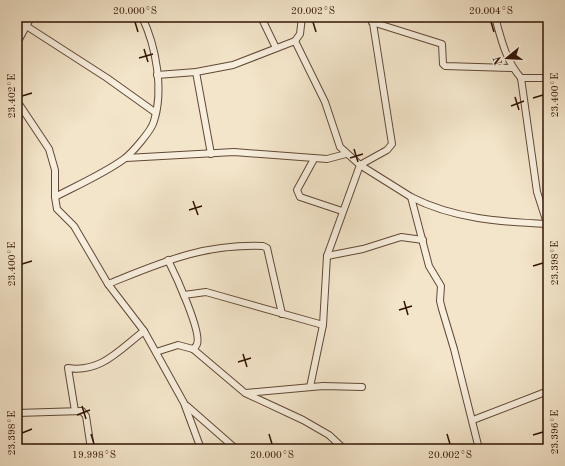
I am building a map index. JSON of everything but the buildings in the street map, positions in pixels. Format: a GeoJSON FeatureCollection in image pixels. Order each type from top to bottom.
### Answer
{"type":"FeatureCollection","features":[{"type":"Feature","properties":{"kind":"street"},"geometry":{"type":"LineString","coordinates":[[17,43],[31,17]]}},
{"type":"Feature","properties":{"kind":"street"},"geometry":{"type":"LineString","coordinates":[[55,197],[126,158],[154,122],[156,113],[157,75],[153,45],[142,17]]}},
{"type":"Feature","properties":{"kind":"street"},"geometry":{"type":"LineString","coordinates":[[261,17],[276,48]]}},
{"type":"Feature","properties":{"kind":"street"},"geometry":{"type":"LineString","coordinates":[[157,75],[196,72],[233,65],[295,41],[300,34],[302,17]]}},
{"type":"Feature","properties":{"kind":"street"},"geometry":{"type":"LineString","coordinates":[[295,41],[325,102],[340,147],[360,165],[412,197],[435,208],[485,220],[548,225],[536,192],[521,78],[512,68],[502,42],[495,17]]}},
{"type":"Feature","properties":{"kind":"street"},"geometry":{"type":"LineString","coordinates":[[17,20],[27,25],[156,113]]}},
{"type":"Feature","properties":{"kind":"street"},"geometry":{"type":"LineString","coordinates":[[310,387],[323,325],[327,256],[342,211],[360,165],[388,150],[392,144],[372,20],[442,44],[443,64],[445,66],[512,68]]}},
{"type":"Feature","properties":{"kind":"street"},"geometry":{"type":"LineString","coordinates":[[196,72],[211,154]]}},
{"type":"Feature","properties":{"kind":"street"},"geometry":{"type":"LineString","coordinates":[[521,78],[548,78]]}},
{"type":"Feature","properties":{"kind":"street"},"geometry":{"type":"LineString","coordinates":[[17,101],[49,149],[55,170],[55,197],[57,209],[74,226],[108,284],[144,331],[184,403],[201,449]]}},
{"type":"Feature","properties":{"kind":"street"},"geometry":{"type":"LineString","coordinates":[[126,158],[248,153],[314,159],[337,158],[346,154]]}},
{"type":"Feature","properties":{"kind":"street"},"geometry":{"type":"LineString","coordinates":[[314,159],[297,190],[298,194],[300,197],[342,211]]}},
{"type":"Feature","properties":{"kind":"street"},"geometry":{"type":"LineString","coordinates":[[412,197],[424,240],[429,266],[441,286],[440,301],[473,420],[479,449]]}},
{"type":"Feature","properties":{"kind":"street"},"geometry":{"type":"LineString","coordinates":[[327,256],[363,249],[401,237],[424,240]]}},
{"type":"Feature","properties":{"kind":"street"},"geometry":{"type":"LineString","coordinates":[[108,284],[168,260],[195,252],[221,247],[265,246],[267,248],[282,314]]}},
{"type":"Feature","properties":{"kind":"street"},"geometry":{"type":"LineString","coordinates":[[168,260],[184,295],[197,335],[197,345],[194,349]]}},
{"type":"Feature","properties":{"kind":"street"},"geometry":{"type":"LineString","coordinates":[[184,295],[206,292],[323,325]]}},
{"type":"Feature","properties":{"kind":"street"},"geometry":{"type":"LineString","coordinates":[[75,411],[68,368],[81,370],[92,368],[104,362],[144,331]]}},
{"type":"Feature","properties":{"kind":"street"},"geometry":{"type":"LineString","coordinates":[[156,352],[178,345],[194,349],[245,393],[329,434],[343,449]]}},
{"type":"Feature","properties":{"kind":"street"},"geometry":{"type":"LineString","coordinates":[[245,393],[310,387],[362,387]]}},
{"type":"Feature","properties":{"kind":"street"},"geometry":{"type":"LineString","coordinates":[[473,420],[548,391]]}},
{"type":"Feature","properties":{"kind":"street"},"geometry":{"type":"LineString","coordinates":[[184,403],[236,449]]}},
{"type":"Feature","properties":{"kind":"street"},"geometry":{"type":"LineString","coordinates":[[17,413],[82,412],[86,416],[91,449]]}},
{"type":"Feature","properties":{"kind":"street"},"geometry":{"type":"LineString","coordinates":[[17,432],[18,447]]}}]}
